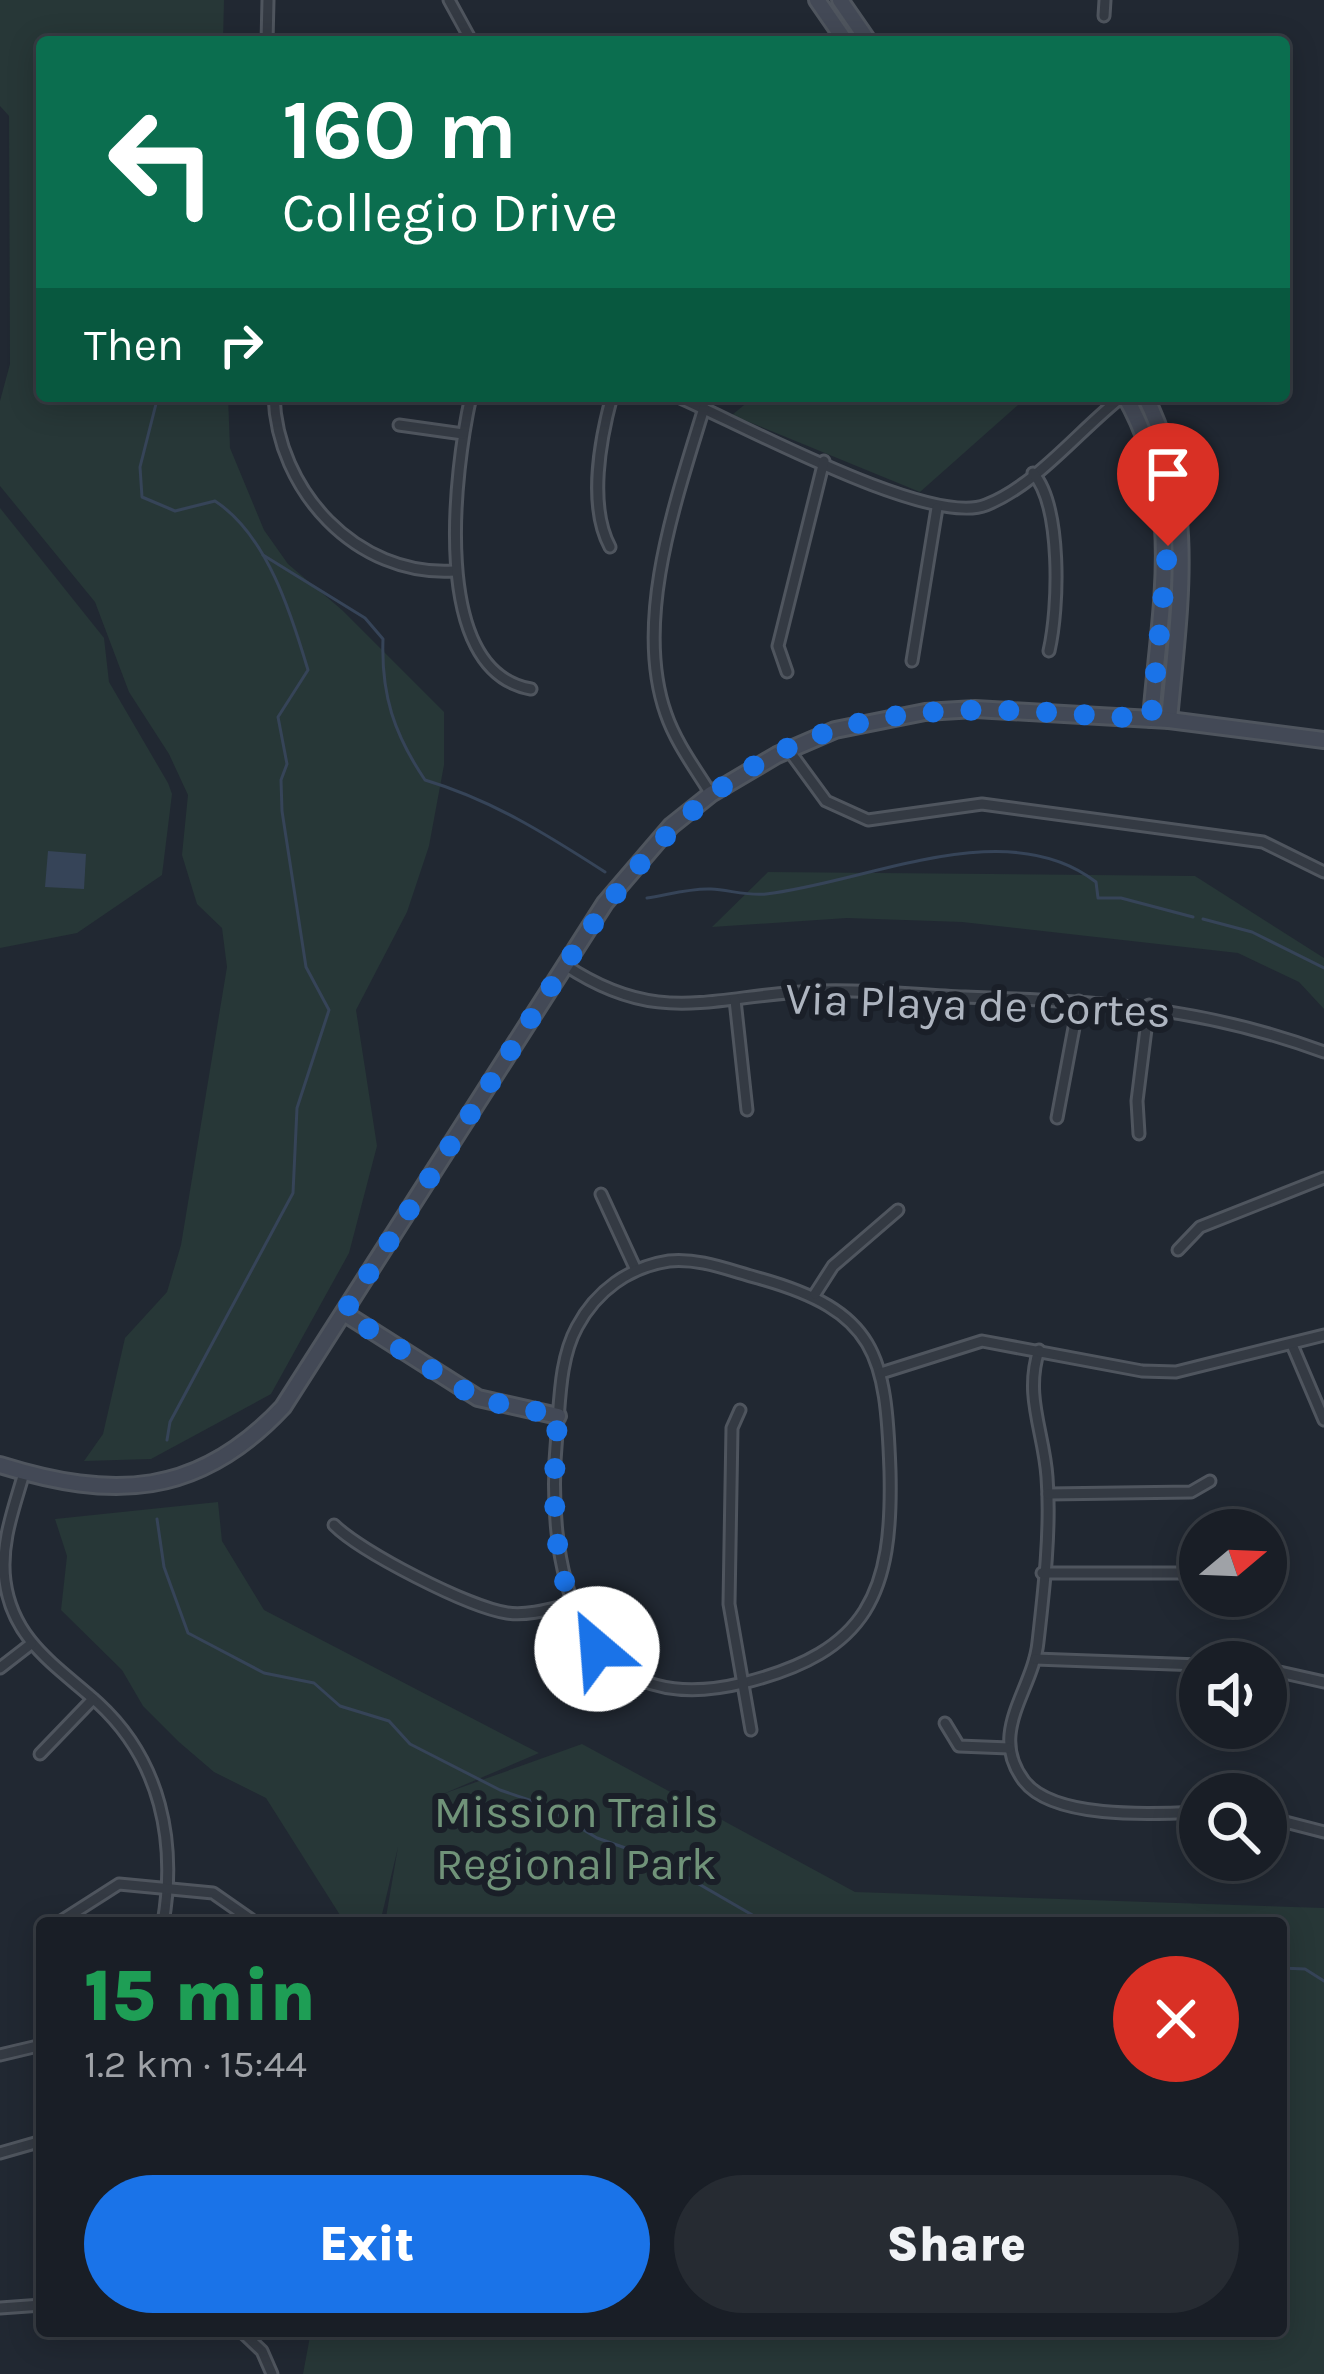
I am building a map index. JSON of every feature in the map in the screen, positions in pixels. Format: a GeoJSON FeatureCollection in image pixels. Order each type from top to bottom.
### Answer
{"type":"FeatureCollection","features":[{"type":"Feature","properties":{"kind":"main road"},"geometry":{"type":"LineString","coordinates":[[817,0],[841,36]]}},
{"type":"Feature","properties":{"kind":"main road"},"geometry":{"type":"LineString","coordinates":[[841,0],[865,36]]}},
{"type":"Feature","properties":{"kind":"main road"},"geometry":{"type":"LineString","coordinates":[[1127,402],[1156,467],[1167,526],[1151,719]]}},
{"type":"Feature","properties":{"kind":"main road"},"geometry":{"type":"LineString","coordinates":[[1147,402],[1172,467],[1183,532],[1169,720]]}},
{"type":"Feature","properties":{"kind":"main road"},"geometry":{"type":"LineString","coordinates":[[0,1465],[98,1489],[145,1486],[206,1466],[240,1448],[283,1407],[633,866],[711,794],[788,749],[862,722],[925,712],[1169,720],[1324,740]]}},
{"type":"Feature","properties":{"kind":"main road"},"geometry":{"type":"LineString","coordinates":[[344,1313],[478,1399],[558,1416]]}},
{"type":"Feature","properties":{"kind":"street"},"geometry":{"type":"LineString","coordinates":[[268,0],[268,36]]}},
{"type":"Feature","properties":{"kind":"street"},"geometry":{"type":"LineString","coordinates":[[449,0],[468,36]]}},
{"type":"Feature","properties":{"kind":"street"},"geometry":{"type":"LineString","coordinates":[[1104,16],[1105,0]]}},
{"type":"Feature","properties":{"kind":"street"},"geometry":{"type":"LineString","coordinates":[[275,402],[282,458],[333,524],[355,544],[404,569],[454,571]]}},
{"type":"Feature","properties":{"kind":"street"},"geometry":{"type":"LineString","coordinates":[[470,402],[463,434],[454,571],[466,619],[491,667],[510,685],[531,689]]}},
{"type":"Feature","properties":{"kind":"street"},"geometry":{"type":"LineString","coordinates":[[610,547],[601,529],[601,461],[611,402]]}},
{"type":"Feature","properties":{"kind":"street"},"geometry":{"type":"LineString","coordinates":[[690,402],[937,508],[988,505],[1117,402]]}},
{"type":"Feature","properties":{"kind":"street"},"geometry":{"type":"LineString","coordinates":[[704,408],[656,596],[652,630],[665,712],[711,794]]}},
{"type":"Feature","properties":{"kind":"street"},"geometry":{"type":"LineString","coordinates":[[399,425],[463,434]]}},
{"type":"Feature","properties":{"kind":"street"},"geometry":{"type":"LineString","coordinates":[[787,672],[778,646],[824,461]]}},
{"type":"Feature","properties":{"kind":"street"},"geometry":{"type":"LineString","coordinates":[[1033,473],[1047,489],[1053,513],[1049,651]]}},
{"type":"Feature","properties":{"kind":"street"},"geometry":{"type":"LineString","coordinates":[[912,662],[937,508]]}},
{"type":"Feature","properties":{"kind":"street"},"geometry":{"type":"LineString","coordinates":[[788,749],[826,801],[868,820],[982,804],[1263,842],[1324,872]]}},
{"type":"Feature","properties":{"kind":"street","name":"Via Playa de Cortes"},"geometry":{"type":"LineString","coordinates":[[565,965],[603,991],[635,1002],[735,1000],[819,991],[1149,1005],[1324,1052]]}},
{"type":"Feature","properties":{"kind":"street"},"geometry":{"type":"LineString","coordinates":[[735,1000],[747,1110]]}},
{"type":"Feature","properties":{"kind":"street"},"geometry":{"type":"LineString","coordinates":[[1057,1118],[1079,1001]]}},
{"type":"Feature","properties":{"kind":"street"},"geometry":{"type":"LineString","coordinates":[[1139,1134],[1136,1101],[1149,1005]]}},
{"type":"Feature","properties":{"kind":"street"},"geometry":{"type":"LineString","coordinates":[[1178,1250],[1200,1227],[1324,1178]]}},
{"type":"Feature","properties":{"kind":"street"},"geometry":{"type":"LineString","coordinates":[[602,1193],[636,1270]]}},
{"type":"Feature","properties":{"kind":"street"},"geometry":{"type":"LineString","coordinates":[[815,1294],[833,1266],[898,1210]]}},
{"type":"Feature","properties":{"kind":"street"},"geometry":{"type":"LineString","coordinates":[[669,1261],[697,1261],[815,1294],[853,1324],[881,1373],[887,1397],[892,1532],[880,1582],[860,1618],[830,1647],[740,1684],[681,1688],[637,1679],[597,1649],[572,1604],[557,1534],[558,1416],[568,1348],[578,1323],[604,1291],[636,1270],[669,1261]]}},
{"type":"Feature","properties":{"kind":"street"},"geometry":{"type":"LineString","coordinates":[[881,1373],[969,1342],[1039,1350],[1142,1371],[1176,1372],[1293,1347],[1324,1335]]}},
{"type":"Feature","properties":{"kind":"street"},"geometry":{"type":"LineString","coordinates":[[1293,1347],[1324,1420]]}},
{"type":"Feature","properties":{"kind":"street"},"geometry":{"type":"LineString","coordinates":[[1039,1350],[1031,1399],[1048,1494],[1035,1659],[1013,1712],[1010,1748],[1025,1784],[1062,1805],[1179,1813]]}},
{"type":"Feature","properties":{"kind":"street"},"geometry":{"type":"LineString","coordinates":[[740,1410],[732,1428],[728,1569],[740,1684],[751,1730]]}},
{"type":"Feature","properties":{"kind":"street"},"geometry":{"type":"LineString","coordinates":[[24,1473],[2,1559],[10,1604],[31,1644],[93,1699],[128,1738],[154,1784],[167,1834],[169,1887],[164,1917]]}},
{"type":"Feature","properties":{"kind":"street"},"geometry":{"type":"LineString","coordinates":[[1048,1494],[1191,1492],[1210,1481]]}},
{"type":"Feature","properties":{"kind":"street"},"geometry":{"type":"LineString","coordinates":[[334,1525],[353,1545],[484,1606],[508,1613],[572,1604]]}},
{"type":"Feature","properties":{"kind":"street"},"geometry":{"type":"LineString","coordinates":[[1042,1573],[1179,1573]]}},
{"type":"Feature","properties":{"kind":"street"},"geometry":{"type":"LineString","coordinates":[[0,1668],[31,1644]]}},
{"type":"Feature","properties":{"kind":"street"},"geometry":{"type":"LineString","coordinates":[[1035,1659],[1179,1664]]}},
{"type":"Feature","properties":{"kind":"street"},"geometry":{"type":"LineString","coordinates":[[1287,1674],[1324,1682]]}},
{"type":"Feature","properties":{"kind":"street"},"geometry":{"type":"LineString","coordinates":[[40,1754],[93,1699]]}},
{"type":"Feature","properties":{"kind":"street"},"geometry":{"type":"LineString","coordinates":[[945,1723],[959,1746],[1010,1748]]}},
{"type":"Feature","properties":{"kind":"street"},"geometry":{"type":"LineString","coordinates":[[1287,1822],[1324,1832]]}},
{"type":"Feature","properties":{"kind":"street"},"geometry":{"type":"LineString","coordinates":[[67,1917],[119,1884],[213,1892],[248,1917]]}},
{"type":"Feature","properties":{"kind":"street"},"geometry":{"type":"LineString","coordinates":[[0,2055],[36,2046]]}},
{"type":"Feature","properties":{"kind":"street"},"geometry":{"type":"LineString","coordinates":[[0,2153],[36,2143]]}},
{"type":"Feature","properties":{"kind":"street"},"geometry":{"type":"LineString","coordinates":[[0,2308],[36,2305]]}},
{"type":"Feature","properties":{"kind":"street"},"geometry":{"type":"LineString","coordinates":[[248,2337],[262,2351],[272,2374]]}},
{"type":"Feature","properties":{"kind":"green space"},"geometry":{"type":"Polygon","coordinates":[[[0,0],[224,0],[223,36],[36,36],[36,402],[228,402],[230,448],[264,530],[288,564],[342,610],[444,712],[444,765],[429,846],[407,912],[356,1010],[377,1146],[349,1253],[271,1394],[151,1459],[84,1461],[103,1434],[125,1338],[167,1292],[181,1245],[227,967],[222,928],[197,904],[182,855],[188,795],[169,754],[129,692],[95,602],[0,486],[0,401],[10,364],[9,116],[0,106],[0,0]]]}},
{"type":"Feature","properties":{"kind":"green space"},"geometry":{"type":"Polygon","coordinates":[[[748,402],[1021,402],[920,492],[732,415],[748,402]]]}},
{"type":"Feature","properties":{"kind":"green space"},"geometry":{"type":"Polygon","coordinates":[[[0,508],[104,638],[109,682],[172,794],[162,875],[77,933],[0,948],[0,508]]]}},
{"type":"Feature","properties":{"kind":"green space"},"geometry":{"type":"Polygon","coordinates":[[[768,872],[1195,876],[1324,958],[1324,1009],[1299,982],[1238,953],[962,922],[847,918],[712,927],[768,872]]]}},
{"type":"Feature","properties":{"kind":"green space","name":"Mission Trails Regional Park"},"geometry":{"type":"Polygon","coordinates":[[[218,1502],[222,1541],[264,1610],[539,1753],[443,1794],[582,1744],[855,1892],[1324,1908],[1324,2374],[303,2374],[310,2337],[1287,2337],[1287,1917],[386,1917],[398,1847],[381,1917],[341,1917],[266,1798],[214,1772],[179,1742],[143,1706],[122,1670],[61,1610],[67,1556],[55,1519],[218,1502]]]}},
{"type":"Feature","properties":{"kind":"water"},"geometry":{"type":"Polygon","coordinates":[[[48,851],[86,854],[84,889],[45,887],[48,851]]]}},
{"type":"Feature","properties":{"kind":"waterway"},"geometry":{"type":"LineString","coordinates":[[156,402],[140,467],[142,497],[175,511],[215,501],[233,516],[275,577],[308,670],[278,717],[287,764],[281,780],[282,811],[306,967],[329,1010],[297,1108],[293,1193],[170,1422],[167,1440]]}},
{"type":"Feature","properties":{"kind":"waterway"},"geometry":{"type":"LineString","coordinates":[[263,555],[365,618],[383,639],[384,678],[392,713],[425,780],[496,808],[605,872]]}},
{"type":"Feature","properties":{"kind":"waterway"},"geometry":{"type":"LineString","coordinates":[[647,898],[703,889],[766,894],[935,858],[1021,853],[1060,862],[1096,882],[1098,898],[1121,898],[1193,917]]}},
{"type":"Feature","properties":{"kind":"waterway"},"geometry":{"type":"LineString","coordinates":[[1203,919],[1252,932],[1324,968]]}},
{"type":"Feature","properties":{"kind":"waterway"},"geometry":{"type":"LineString","coordinates":[[157,1519],[164,1567],[188,1633],[264,1673],[314,1683],[340,1706],[389,1721],[410,1744],[500,1790],[541,1804],[597,1838],[654,1858],[756,1917]]}},
{"type":"Feature","properties":{"kind":"waterway"},"geometry":{"type":"LineString","coordinates":[[1287,1968],[1305,1969],[1324,1981]]}},
{"type":"Feature","properties":{"kind":"route"},"geometry":{"type":"LineString","coordinates":[[597,1649],[576,1616],[557,1534],[558,1416],[478,1399],[344,1313],[605,903],[670,826],[711,794],[777,754],[862,722],[975,710],[1151,719],[1168,546]]}}]}
